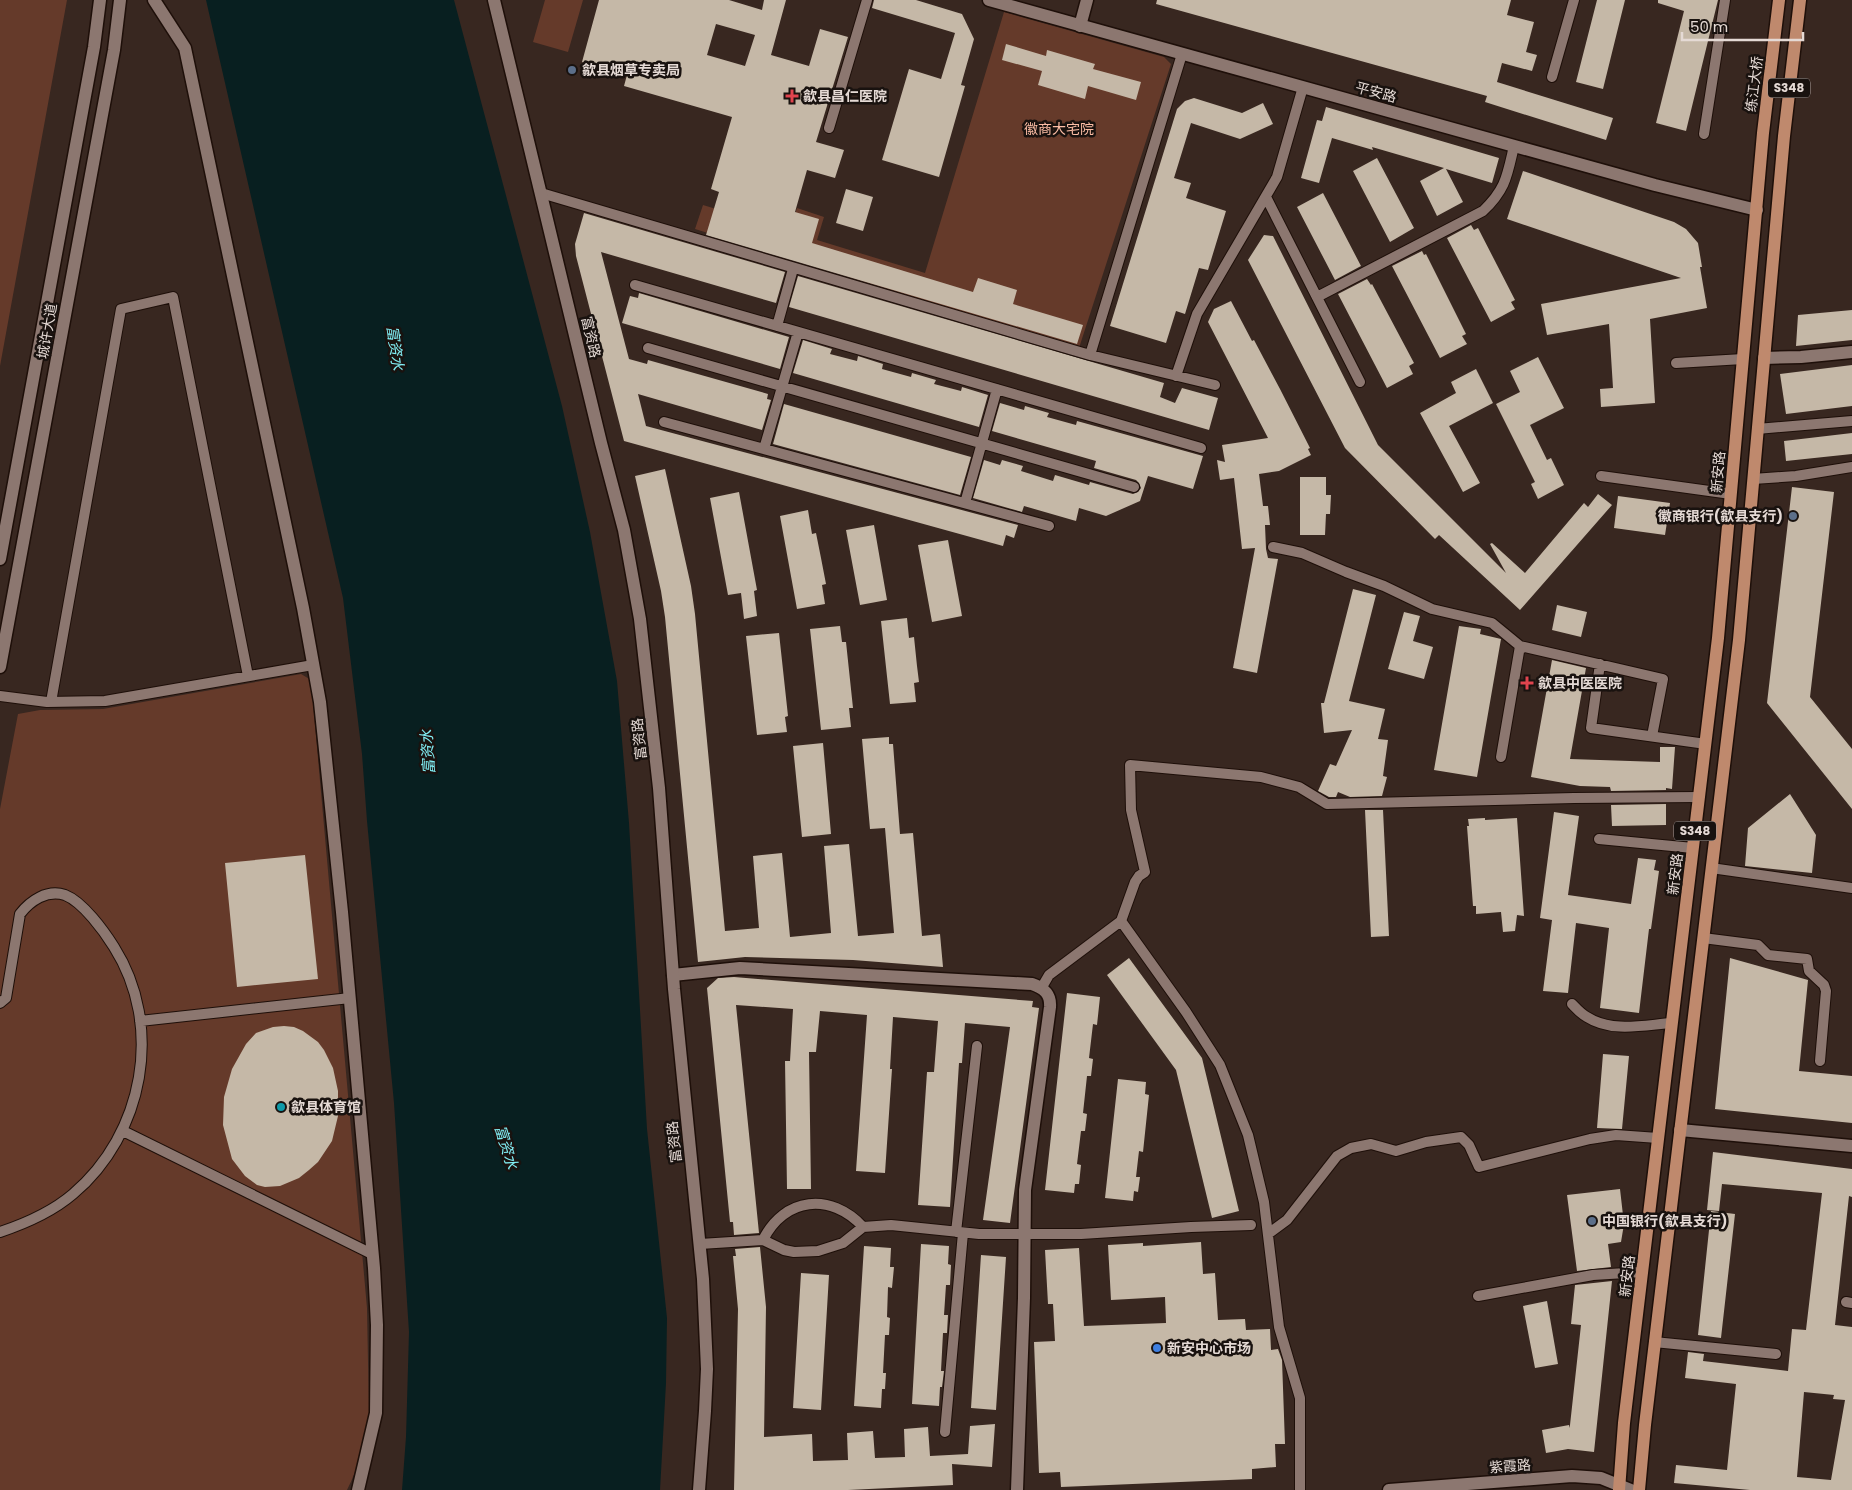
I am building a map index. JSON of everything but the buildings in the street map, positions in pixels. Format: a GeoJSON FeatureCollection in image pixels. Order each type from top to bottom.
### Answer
{"type":"FeatureCollection","features":[{"type":"Feature","properties":{"kind":"main road","name":"练江大桥"},"geometry":{"type":"LineString","coordinates":[[1760,171],[1779,0]]}},
{"type":"Feature","properties":{"kind":"main road","name":"S348"},"geometry":{"type":"LineString","coordinates":[[1639,1490],[1654,1342],[1739,640],[1780,176],[1800,0]]}},
{"type":"Feature","properties":{"kind":"main road","name":"新安路"},"geometry":{"type":"LineString","coordinates":[[1619,1488],[1624,1423],[1718,638],[1760,171]]}},
{"type":"Feature","properties":{"kind":"street","name":"城许大道"},"geometry":{"type":"LineString","coordinates":[[0,559],[94,47],[100,0]]}},
{"type":"Feature","properties":{"kind":"street","name":"城许大道"},"geometry":{"type":"LineString","coordinates":[[0,667],[112,60],[120,0]]}},
{"type":"Feature","properties":{"kind":"street"},"geometry":{"type":"LineString","coordinates":[[154,0],[185,48],[320,702],[350,998],[372,1254],[376,1325],[376,1412],[358,1490]]}},
{"type":"Feature","properties":{"kind":"street","name":"富资路"},"geometry":{"type":"LineString","coordinates":[[494,0],[601,443],[624,530],[640,619],[659,788],[673,974],[700,1244],[706,1326],[705,1411],[699,1490]]}},
{"type":"Feature","properties":{"kind":"street","name":"平安路"},"geometry":{"type":"LineString","coordinates":[[989,0],[1655,185],[1756,210]]}},
{"type":"Feature","properties":{"kind":"street"},"geometry":{"type":"LineString","coordinates":[[1080,26],[1087,0]]}},
{"type":"Feature","properties":{"kind":"street"},"geometry":{"type":"LineString","coordinates":[[1764,358],[1801,357],[1852,352]]}},
{"type":"Feature","properties":{"kind":"street"},"geometry":{"type":"LineString","coordinates":[[673,974],[740,968],[1032,984],[1046,990],[1051,1001],[1025,1190],[1024,1298],[1017,1490]]}},
{"type":"Feature","properties":{"kind":"street"},"geometry":{"type":"LineString","coordinates":[[1680,1130],[1852,1146]]}},
{"type":"Feature","properties":{"kind":"street","name":"紫霞路"},"geometry":{"type":"LineString","coordinates":[[1389,1490],[1572,1476],[1601,1478],[1619,1488],[1631,1490]]}},
{"type":"Feature","properties":{"kind":"lane"},"geometry":{"type":"LineString","coordinates":[[829,128],[867,0]]}},
{"type":"Feature","properties":{"kind":"lane"},"geometry":{"type":"LineString","coordinates":[[1552,77],[1574,0]]}},
{"type":"Feature","properties":{"kind":"lane"},"geometry":{"type":"LineString","coordinates":[[1704,134],[1725,0]]}},
{"type":"Feature","properties":{"kind":"lane"},"geometry":{"type":"LineString","coordinates":[[1090,355],[1182,54]]}},
{"type":"Feature","properties":{"kind":"lane"},"geometry":{"type":"LineString","coordinates":[[1176,376],[1197,314],[1266,197],[1282,164],[1303,88]]}},
{"type":"Feature","properties":{"kind":"lane"},"geometry":{"type":"LineString","coordinates":[[1317,297],[1483,211],[1494,200],[1506,182],[1514,146]]}},
{"type":"Feature","properties":{"kind":"lane"},"geometry":{"type":"LineString","coordinates":[[541,193],[1090,355],[1215,385]]}},
{"type":"Feature","properties":{"kind":"lane"},"geometry":{"type":"LineString","coordinates":[[1266,197],[1360,382]]}},
{"type":"Feature","properties":{"kind":"lane"},"geometry":{"type":"LineString","coordinates":[[777,326],[793,268]]}},
{"type":"Feature","properties":{"kind":"lane"},"geometry":{"type":"LineString","coordinates":[[635,285],[1201,448]]}},
{"type":"Feature","properties":{"kind":"lane"},"geometry":{"type":"LineString","coordinates":[[51,702],[121,309],[173,297],[248,676]]}},
{"type":"Feature","properties":{"kind":"lane"},"geometry":{"type":"LineString","coordinates":[[764,449],[798,332]]}},
{"type":"Feature","properties":{"kind":"lane"},"geometry":{"type":"LineString","coordinates":[[648,348],[1134,487]]}},
{"type":"Feature","properties":{"kind":"lane"},"geometry":{"type":"LineString","coordinates":[[1676,363],[1743,359]]}},
{"type":"Feature","properties":{"kind":"lane"},"geometry":{"type":"LineString","coordinates":[[965,503],[997,389]]}},
{"type":"Feature","properties":{"kind":"lane"},"geometry":{"type":"LineString","coordinates":[[1758,429],[1852,421]]}},
{"type":"Feature","properties":{"kind":"lane"},"geometry":{"type":"LineString","coordinates":[[664,422],[1049,526]]}},
{"type":"Feature","properties":{"kind":"lane"},"geometry":{"type":"LineString","coordinates":[[1753,479],[1796,476],[1852,468]]}},
{"type":"Feature","properties":{"kind":"lane"},"geometry":{"type":"LineString","coordinates":[[1601,476],[1731,494]]}},
{"type":"Feature","properties":{"kind":"lane"},"geometry":{"type":"LineString","coordinates":[[1273,547],[1302,553],[1384,586],[1432,609],[1492,624],[1520,646],[1663,679],[1652,736]]}},
{"type":"Feature","properties":{"kind":"lane"},"geometry":{"type":"LineString","coordinates":[[1501,756],[1520,646]]}},
{"type":"Feature","properties":{"kind":"lane"},"geometry":{"type":"LineString","coordinates":[[1600,664],[1591,728],[1706,744]]}},
{"type":"Feature","properties":{"kind":"lane"},"geometry":{"type":"LineString","coordinates":[[0,696],[51,702],[105,701],[313,665]]}},
{"type":"Feature","properties":{"kind":"lane"},"geometry":{"type":"LineString","coordinates":[[1042,987],[1049,974],[1121,921],[1135,882],[1145,872],[1131,810],[1130,765],[1261,777],[1299,787],[1327,804],[1564,798],[1699,797]]}},
{"type":"Feature","properties":{"kind":"lane"},"geometry":{"type":"LineString","coordinates":[[1599,839],[1693,848]]}},
{"type":"Feature","properties":{"kind":"lane"},"geometry":{"type":"LineString","coordinates":[[1711,868],[1852,888]]}},
{"type":"Feature","properties":{"kind":"lane"},"geometry":{"type":"LineString","coordinates":[[0,1003],[6,998],[20,914],[32,901],[40,897],[53,894],[64,895],[76,902],[92,918],[118,954],[135,995],[140,1021],[142,1060],[134,1104],[123,1131],[103,1163],[89,1180],[55,1207],[36,1218],[0,1232]]}},
{"type":"Feature","properties":{"kind":"lane"},"geometry":{"type":"LineString","coordinates":[[1121,921],[1186,1012],[1220,1065],[1248,1135],[1264,1202],[1279,1327],[1300,1398],[1300,1490]]}},
{"type":"Feature","properties":{"kind":"lane"},"geometry":{"type":"LineString","coordinates":[[1703,938],[1758,945],[1768,955],[1807,959],[1809,971],[1824,985],[1826,991],[1820,1061]]}},
{"type":"Feature","properties":{"kind":"lane"},"geometry":{"type":"LineString","coordinates":[[140,1021],[350,998]]}},
{"type":"Feature","properties":{"kind":"lane"},"geometry":{"type":"LineString","coordinates":[[1572,1004],[1586,1017],[1615,1027],[1672,1023]]}},
{"type":"Feature","properties":{"kind":"lane"},"geometry":{"type":"LineString","coordinates":[[945,1432],[959,1232],[977,1046]]}},
{"type":"Feature","properties":{"kind":"lane"},"geometry":{"type":"LineString","coordinates":[[123,1131],[372,1254]]}},
{"type":"Feature","properties":{"kind":"lane"},"geometry":{"type":"LineString","coordinates":[[1268,1234],[1287,1220],[1337,1156],[1352,1148],[1371,1144],[1396,1151],[1426,1142],[1461,1137],[1469,1145],[1479,1167],[1599,1137],[1616,1135],[1658,1138]]}},
{"type":"Feature","properties":{"kind":"lane"},"geometry":{"type":"LineString","coordinates":[[763,1240],[775,1221],[788,1211],[804,1205],[816,1204],[838,1208],[863,1227]]}},
{"type":"Feature","properties":{"kind":"lane"},"geometry":{"type":"LineString","coordinates":[[700,1244],[763,1240],[778,1248],[794,1252],[818,1251],[843,1243],[863,1227],[891,1225],[979,1234],[1081,1234],[1251,1225]]}},
{"type":"Feature","properties":{"kind":"lane"},"geometry":{"type":"LineString","coordinates":[[1478,1296],[1593,1275],[1642,1272]]}},
{"type":"Feature","properties":{"kind":"lane"},"geometry":{"type":"LineString","coordinates":[[1654,1342],[1776,1354]]}},
{"type":"Feature","properties":{"kind":"green space"},"geometry":{"type":"Polygon","coordinates":[[[0,0],[67,0],[0,366],[0,0]]]}},
{"type":"Feature","properties":{"kind":"green space"},"geometry":{"type":"Polygon","coordinates":[[[545,0],[583,0],[568,52],[533,42],[545,0]]]}},
{"type":"Feature","properties":{"kind":"green space","name":"徽商大宅院"},"geometry":{"type":"Polygon","coordinates":[[[1004,12],[1164,57],[1171,64],[1079,348],[695,229],[703,205],[789,231],[797,208],[824,217],[817,240],[925,273],[1004,12]]]}},
{"type":"Feature","properties":{"kind":"green space"},"geometry":{"type":"Polygon","coordinates":[[[301,674],[311,680],[367,1308],[369,1416],[355,1472],[347,1490],[0,1490],[0,809],[18,714],[40,710],[103,709],[301,674]]]}},
{"type":"Feature","properties":{"kind":"water","name":"富资水"},"geometry":{"type":"Polygon","coordinates":[[[206,0],[454,0],[562,406],[590,532],[617,681],[629,823],[647,1129],[667,1318],[666,1383],[660,1490],[402,1490],[406,1437],[409,1332],[394,1103],[362,754],[343,598],[206,0]]]}},
{"type":"Feature","properties":{"kind":"place","name":"歙县烟草专卖局"},"geometry":{"type":"Point","coordinates":[572,70]}},
{"type":"Feature","properties":{"kind":"place","name":"歙县昌仁医院"},"geometry":{"type":"Point","coordinates":[792,96]}},
{"type":"Feature","properties":{"kind":"place","name":"徽商银行(歙县支行)"},"geometry":{"type":"Point","coordinates":[1793,516]}},
{"type":"Feature","properties":{"kind":"place","name":"歙县中医医院"},"geometry":{"type":"Point","coordinates":[1527,683]}},
{"type":"Feature","properties":{"kind":"place","name":"歙县体育馆"},"geometry":{"type":"Point","coordinates":[281,1107]}},
{"type":"Feature","properties":{"kind":"place","name":"中国银行(歙县支行)"},"geometry":{"type":"Point","coordinates":[1592,1221]}},
{"type":"Feature","properties":{"kind":"place","name":"新安中心市场"},"geometry":{"type":"Point","coordinates":[1157,1348]}}]}
